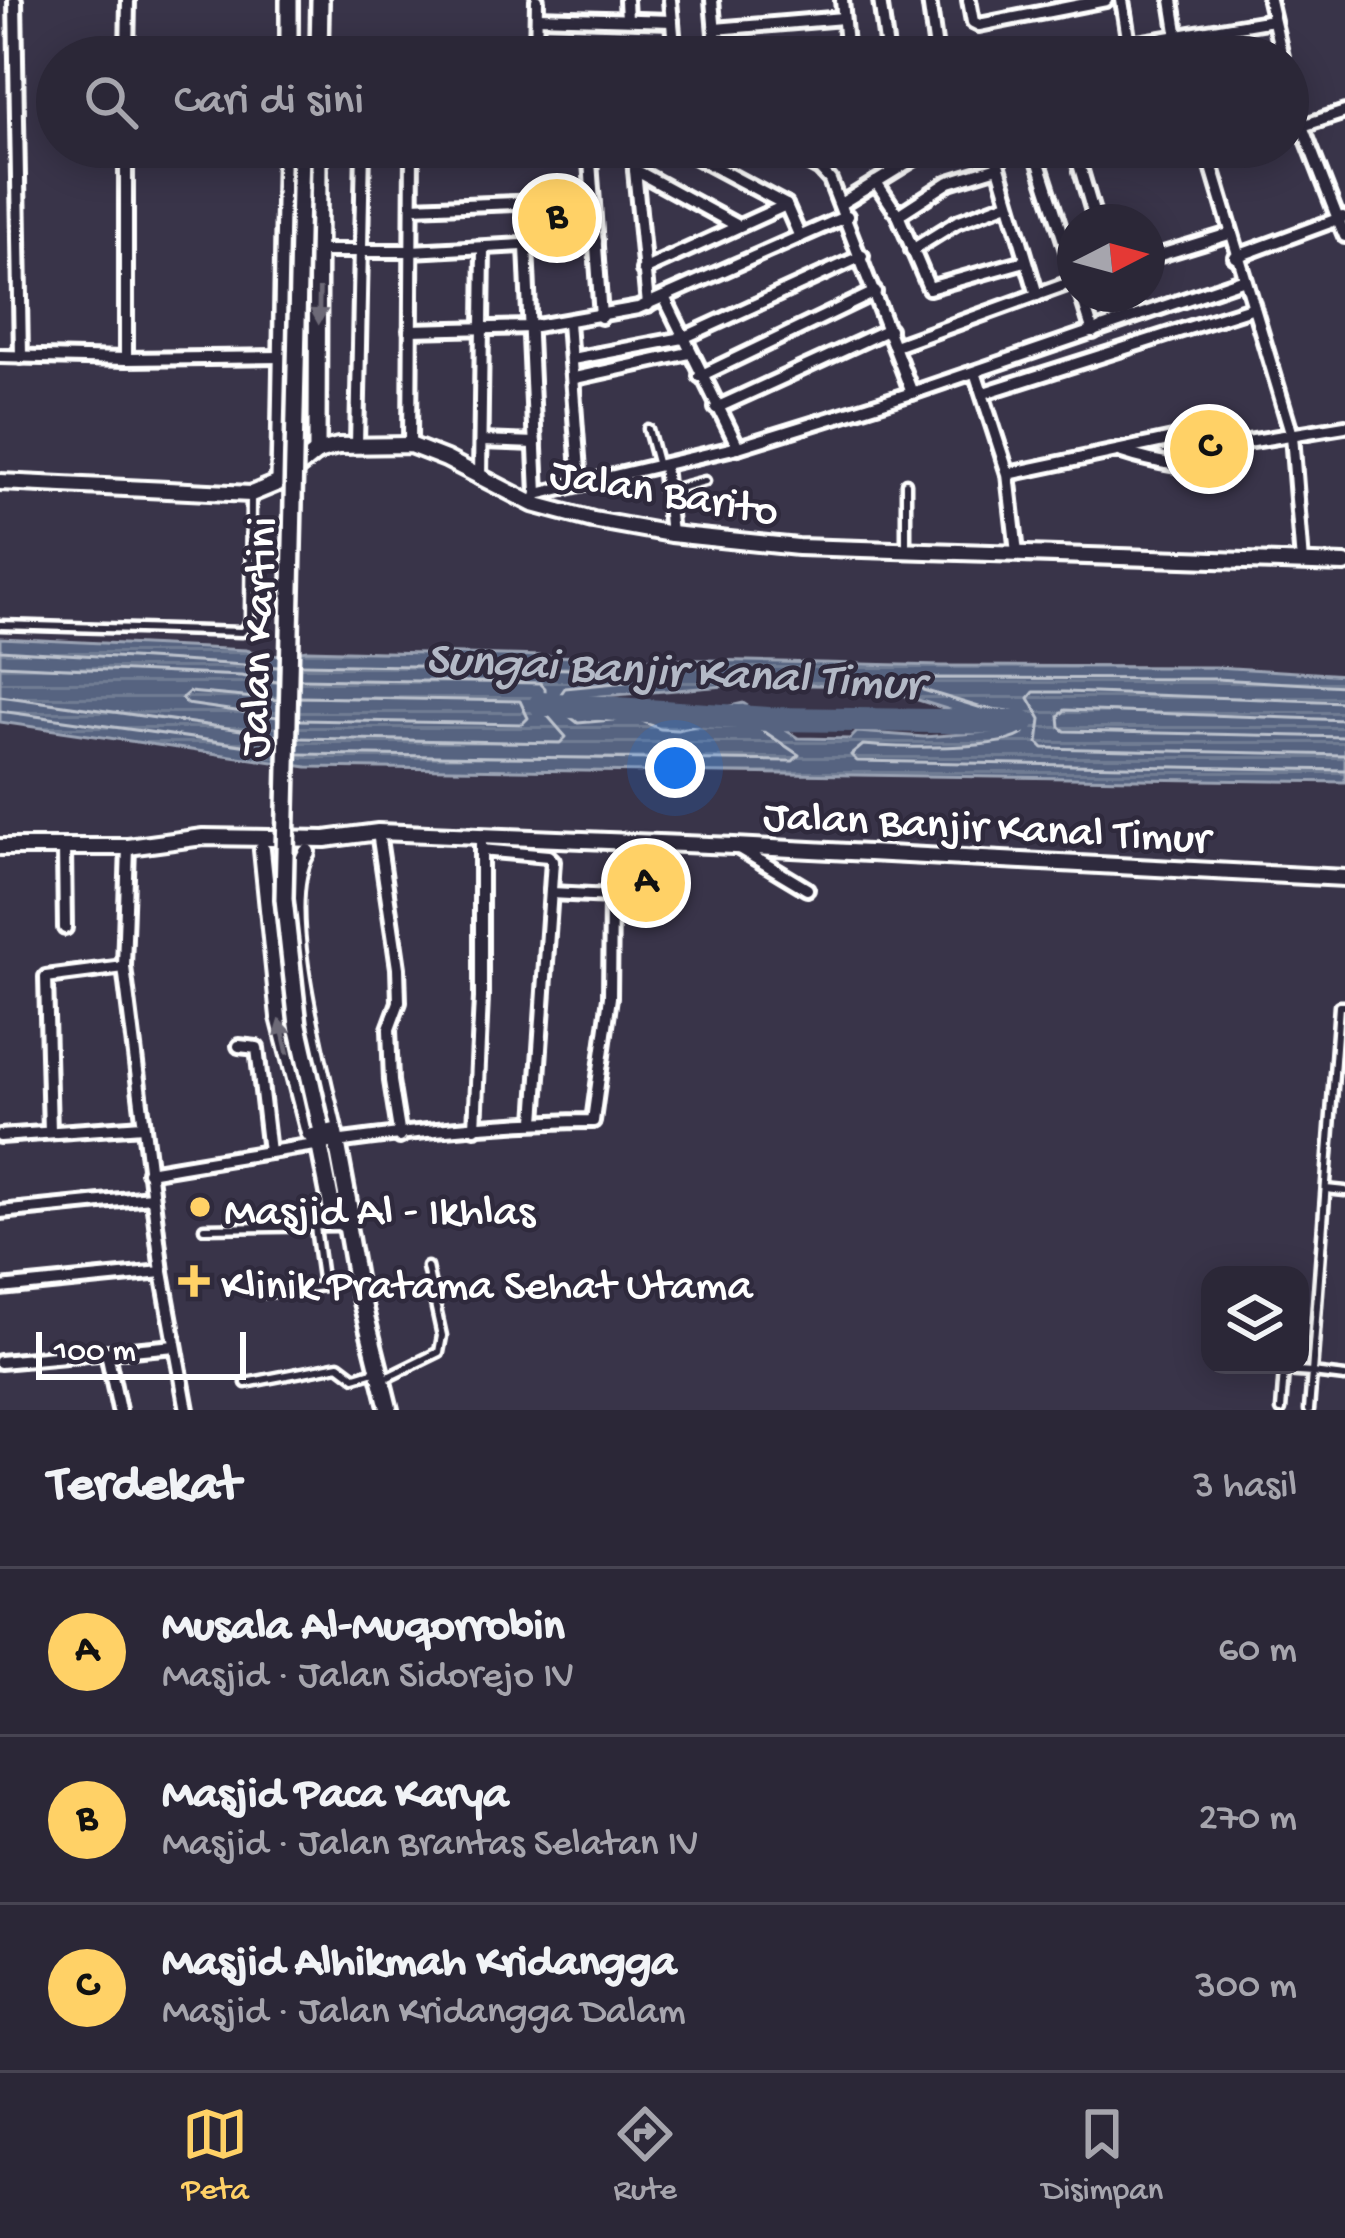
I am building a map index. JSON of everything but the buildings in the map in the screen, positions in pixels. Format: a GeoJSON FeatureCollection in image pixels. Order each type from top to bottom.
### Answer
{"type":"FeatureCollection","features":[{"type":"Feature","properties":{"kind":"main road"},"geometry":{"type":"LineString","coordinates":[[289,0],[289,36]]}},
{"type":"Feature","properties":{"kind":"main road"},"geometry":{"type":"LineString","coordinates":[[319,36],[320,0]]}},
{"type":"Feature","properties":{"kind":"main road","name":"Jalan Kartini"},"geometry":{"type":"LineString","coordinates":[[280,482],[286,168]]}},
{"type":"Feature","properties":{"kind":"main road","name":"Jalan Kartini"},"geometry":{"type":"LineString","coordinates":[[301,168],[284,898],[298,1025],[328,1145],[334,1218],[347,1226],[388,1410]]}},
{"type":"Feature","properties":{"kind":"main road"},"geometry":{"type":"LineString","coordinates":[[317,452],[318,168]]}},
{"type":"Feature","properties":{"kind":"street"},"geometry":{"type":"LineString","coordinates":[[15,0],[21,357]]}},
{"type":"Feature","properties":{"kind":"street"},"geometry":{"type":"LineString","coordinates":[[127,36],[128,0]]}},
{"type":"Feature","properties":{"kind":"street"},"geometry":{"type":"LineString","coordinates":[[537,0],[537,36]]}},
{"type":"Feature","properties":{"kind":"street"},"geometry":{"type":"LineString","coordinates":[[584,0],[584,18]]}},
{"type":"Feature","properties":{"kind":"street"},"geometry":{"type":"LineString","coordinates":[[626,0],[626,20]]}},
{"type":"Feature","properties":{"kind":"street"},"geometry":{"type":"LineString","coordinates":[[670,0],[673,36]]}},
{"type":"Feature","properties":{"kind":"street"},"geometry":{"type":"LineString","coordinates":[[712,0],[716,36]]}},
{"type":"Feature","properties":{"kind":"street"},"geometry":{"type":"LineString","coordinates":[[842,0],[845,36]]}},
{"type":"Feature","properties":{"kind":"street"},"geometry":{"type":"LineString","coordinates":[[880,0],[885,36]]}},
{"type":"Feature","properties":{"kind":"street"},"geometry":{"type":"LineString","coordinates":[[929,0],[934,36]]}},
{"type":"Feature","properties":{"kind":"street"},"geometry":{"type":"LineString","coordinates":[[970,0],[976,25],[1106,0]]}},
{"type":"Feature","properties":{"kind":"street"},"geometry":{"type":"LineString","coordinates":[[1035,0],[1037,14]]}},
{"type":"Feature","properties":{"kind":"street"},"geometry":{"type":"LineString","coordinates":[[1122,0],[1127,36]]}},
{"type":"Feature","properties":{"kind":"street"},"geometry":{"type":"LineString","coordinates":[[1172,0],[1175,34]]}},
{"type":"Feature","properties":{"kind":"street"},"geometry":{"type":"LineString","coordinates":[[1269,0],[1277,36]]}},
{"type":"Feature","properties":{"kind":"street"},"geometry":{"type":"LineString","coordinates":[[537,16],[672,21]]}},
{"type":"Feature","properties":{"kind":"street"},"geometry":{"type":"LineString","coordinates":[[715,29],[844,18]]}},
{"type":"Feature","properties":{"kind":"street"},"geometry":{"type":"LineString","coordinates":[[1165,36],[1273,20]]}},
{"type":"Feature","properties":{"kind":"street"},"geometry":{"type":"LineString","coordinates":[[1309,124],[1345,112]]}},
{"type":"Feature","properties":{"kind":"street"},"geometry":{"type":"LineString","coordinates":[[1309,142],[1342,218],[1345,236]]}},
{"type":"Feature","properties":{"kind":"street"},"geometry":{"type":"LineString","coordinates":[[126,168],[126,359]]}},
{"type":"Feature","properties":{"kind":"street"},"geometry":{"type":"LineString","coordinates":[[357,445],[363,168]]}},
{"type":"Feature","properties":{"kind":"street"},"geometry":{"type":"LineString","coordinates":[[410,445],[412,168]]}},
{"type":"Feature","properties":{"kind":"street"},"geometry":{"type":"LineString","coordinates":[[591,168],[602,317]]}},
{"type":"Feature","properties":{"kind":"street"},"geometry":{"type":"LineString","coordinates":[[716,168],[786,205],[800,237]]}},
{"type":"Feature","properties":{"kind":"street"},"geometry":{"type":"LineString","coordinates":[[818,168],[842,202],[912,393]]}},
{"type":"Feature","properties":{"kind":"street"},"geometry":{"type":"LineString","coordinates":[[842,202],[899,168]]}},
{"type":"Feature","properties":{"kind":"street"},"geometry":{"type":"LineString","coordinates":[[898,215],[949,182],[995,168]]}},
{"type":"Feature","properties":{"kind":"street"},"geometry":{"type":"LineString","coordinates":[[998,168],[1036,295]]}},
{"type":"Feature","properties":{"kind":"street"},"geometry":{"type":"LineString","coordinates":[[1041,168],[1057,220]]}},
{"type":"Feature","properties":{"kind":"street"},"geometry":{"type":"LineString","coordinates":[[1079,168],[1090,204]]}},
{"type":"Feature","properties":{"kind":"street"},"geometry":{"type":"LineString","coordinates":[[1212,168],[1292,435],[1302,562]]}},
{"type":"Feature","properties":{"kind":"street"},"geometry":{"type":"LineString","coordinates":[[635,170],[738,226]]}},
{"type":"Feature","properties":{"kind":"street"},"geometry":{"type":"LineString","coordinates":[[635,170],[648,305]]}},
{"type":"Feature","properties":{"kind":"street"},"geometry":{"type":"LineString","coordinates":[[876,182],[898,215],[932,289],[1024,261]]}},
{"type":"Feature","properties":{"kind":"street"},"geometry":{"type":"LineString","coordinates":[[412,206],[543,202]]}},
{"type":"Feature","properties":{"kind":"street"},"geometry":{"type":"LineString","coordinates":[[912,250],[957,222],[1008,202]]}},
{"type":"Feature","properties":{"kind":"street"},"geometry":{"type":"LineString","coordinates":[[643,270],[786,205]]}},
{"type":"Feature","properties":{"kind":"street"},"geometry":{"type":"LineString","coordinates":[[410,330],[530,327],[648,305],[847,216]]}},
{"type":"Feature","properties":{"kind":"street"},"geometry":{"type":"LineString","coordinates":[[1235,257],[1342,218]]}},
{"type":"Feature","properties":{"kind":"street"},"geometry":{"type":"LineString","coordinates":[[1165,254],[1229,234]]}},
{"type":"Feature","properties":{"kind":"street"},"geometry":{"type":"LineString","coordinates":[[320,251],[596,241]]}},
{"type":"Feature","properties":{"kind":"street"},"geometry":{"type":"LineString","coordinates":[[526,246],[535,499],[738,447],[1243,280]]}},
{"type":"Feature","properties":{"kind":"street"},"geometry":{"type":"LineString","coordinates":[[480,478],[483,248]]}},
{"type":"Feature","properties":{"kind":"street"},"geometry":{"type":"LineString","coordinates":[[572,359],[682,338],[862,256]]}},
{"type":"Feature","properties":{"kind":"street"},"geometry":{"type":"LineString","coordinates":[[895,346],[1057,286]]}},
{"type":"Feature","properties":{"kind":"street"},"geometry":{"type":"LineString","coordinates":[[700,376],[875,292]]}},
{"type":"Feature","properties":{"kind":"street"},"geometry":{"type":"LineString","coordinates":[[665,299],[738,447]]}},
{"type":"Feature","properties":{"kind":"street"},"geometry":{"type":"LineString","coordinates":[[984,393],[1252,308]]}},
{"type":"Feature","properties":{"kind":"street"},"geometry":{"type":"LineString","coordinates":[[1087,312],[1093,332]]}},
{"type":"Feature","properties":{"kind":"street"},"geometry":{"type":"LineString","coordinates":[[568,322],[580,484]]}},
{"type":"Feature","properties":{"kind":"street"},"geometry":{"type":"LineString","coordinates":[[716,408],[889,329]]}},
{"type":"Feature","properties":{"kind":"street"},"geometry":{"type":"LineString","coordinates":[[574,378],[689,353]]}},
{"type":"Feature","properties":{"kind":"street"},"geometry":{"type":"LineString","coordinates":[[0,356],[281,357]]}},
{"type":"Feature","properties":{"kind":"street"},"geometry":{"type":"LineString","coordinates":[[975,372],[1008,474],[1017,553]]}},
{"type":"Feature","properties":{"kind":"street"},"geometry":{"type":"LineString","coordinates":[[1235,444],[1345,426]]}},
{"type":"Feature","properties":{"kind":"street"},"geometry":{"type":"LineString","coordinates":[[1008,474],[1224,429],[1235,444]]}},
{"type":"Feature","properties":{"kind":"street"},"geometry":{"type":"LineString","coordinates":[[1178,439],[1180,465]]}},
{"type":"Feature","properties":{"kind":"street"},"geometry":{"type":"LineString","coordinates":[[481,442],[535,443]]}},
{"type":"Feature","properties":{"kind":"street"},"geometry":{"type":"LineString","coordinates":[[1119,451],[1180,465],[1227,462],[1235,444]]}},
{"type":"Feature","properties":{"kind":"street","name":"Jalan Barito"},"geometry":{"type":"LineString","coordinates":[[0,482],[251,494],[280,482],[317,452],[357,445],[410,445],[480,478],[593,520],[671,534],[799,547],[1345,564]]}},
{"type":"Feature","properties":{"kind":"street"},"geometry":{"type":"LineString","coordinates":[[661,466],[671,534]]}},
{"type":"Feature","properties":{"kind":"street"},"geometry":{"type":"LineString","coordinates":[[378,832],[398,968],[399,1002],[389,1029],[400,1137]]}},
{"type":"Feature","properties":{"kind":"street","name":"Jalan Banjir Kanal Timur"},"geometry":{"type":"LineString","coordinates":[[0,847],[128,847],[203,837],[325,839],[378,832],[481,843],[734,846],[1345,878]]}},
{"type":"Feature","properties":{"kind":"street"},"geometry":{"type":"LineString","coordinates":[[249,837],[262,850],[279,1017],[309,1133],[328,1145]]}},
{"type":"Feature","properties":{"kind":"street"},"geometry":{"type":"LineString","coordinates":[[325,839],[307,852],[296,884],[298,940],[328,1145]]}},
{"type":"Feature","properties":{"kind":"street"},"geometry":{"type":"LineString","coordinates":[[475,1128],[481,843],[548,856],[553,861],[535,1121]]}},
{"type":"Feature","properties":{"kind":"street"},"geometry":{"type":"LineString","coordinates":[[734,846],[807,889]]}},
{"type":"Feature","properties":{"kind":"street"},"geometry":{"type":"LineString","coordinates":[[128,847],[124,967],[162,1272],[188,1410]]}},
{"type":"Feature","properties":{"kind":"street"},"geometry":{"type":"LineString","coordinates":[[64,848],[65,928]]}},
{"type":"Feature","properties":{"kind":"street"},"geometry":{"type":"LineString","coordinates":[[262,850],[307,852]]}},
{"type":"Feature","properties":{"kind":"street"},"geometry":{"type":"LineString","coordinates":[[148,1172],[269,1152],[535,1121],[593,1121],[610,998],[611,896],[551,893]]}},
{"type":"Feature","properties":{"kind":"street"},"geometry":{"type":"LineString","coordinates":[[50,1132],[46,977],[124,967]]}},
{"type":"Feature","properties":{"kind":"street"},"geometry":{"type":"LineString","coordinates":[[239,1046],[257,1048],[269,1152]]}},
{"type":"Feature","properties":{"kind":"street"},"geometry":{"type":"LineString","coordinates":[[0,1136],[143,1126]]}},
{"type":"Feature","properties":{"kind":"street"},"geometry":{"type":"LineString","coordinates":[[0,1212],[152,1197]]}},
{"type":"Feature","properties":{"kind":"street"},"geometry":{"type":"LineString","coordinates":[[0,1288],[162,1272]]}},
{"type":"Feature","properties":{"kind":"street"},"geometry":{"type":"LineString","coordinates":[[0,1362],[175,1346]]}},
{"type":"Feature","properties":{"kind":"street"},"geometry":{"type":"LineString","coordinates":[[107,1353],[119,1410]]}},
{"type":"Feature","properties":{"kind":"lane"},"geometry":{"type":"LineString","coordinates":[[648,429],[661,466]]}},
{"type":"Feature","properties":{"kind":"lane"},"geometry":{"type":"LineString","coordinates":[[667,491],[705,481]]}},
{"type":"Feature","properties":{"kind":"lane"},"geometry":{"type":"LineString","coordinates":[[906,549],[907,483]]}},
{"type":"Feature","properties":{"kind":"lane"},"geometry":{"type":"LineString","coordinates":[[0,625],[242,632],[250,622],[251,494]]}},
{"type":"Feature","properties":{"kind":"lane"},"geometry":{"type":"LineString","coordinates":[[1309,1410],[1339,1006],[1345,1006]]}},
{"type":"Feature","properties":{"kind":"lane"},"geometry":{"type":"LineString","coordinates":[[1326,1189],[1345,1190]]}},
{"type":"Feature","properties":{"kind":"lane"},"geometry":{"type":"LineString","coordinates":[[204,1228],[347,1226]]}},
{"type":"Feature","properties":{"kind":"lane"},"geometry":{"type":"LineString","coordinates":[[315,1227],[323,1286]]}},
{"type":"Feature","properties":{"kind":"lane"},"geometry":{"type":"LineString","coordinates":[[246,1382],[339,1365],[355,1377],[405,1372],[439,1352],[442,1336],[427,1267]]}},
{"type":"Feature","properties":{"kind":"lane"},"geometry":{"type":"LineString","coordinates":[[266,1293],[356,1278]]}},
{"type":"Feature","properties":{"kind":"lane"},"geometry":{"type":"LineString","coordinates":[[1281,1410],[1283,1371],[1345,1377]]}},
{"type":"Feature","properties":{"kind":"water"},"geometry":{"type":"Polygon","coordinates":[[[0,638],[246,650],[268,656],[307,650],[942,666],[1216,667],[1345,675],[1345,782],[307,767],[0,722],[0,638]],[[749,684],[567,699],[581,711],[639,706],[664,718],[743,703],[798,738],[850,739],[857,732],[924,737],[1013,730],[1017,723],[978,719],[874,686],[749,684]]]}},
{"type":"Feature","properties":{"kind":"waterway","name":"Sungai Banjir Kanal Timur"},"geometry":{"type":"LineString","coordinates":[[541,704],[768,719],[1022,722]]}},
{"type":"Feature","properties":{"kind":"place","name":"Masjid Paca Karya"},"geometry":{"type":"Point","coordinates":[557,218]}},
{"type":"Feature","properties":{"kind":"place","name":"Masjid Alhikmah Kridangga"},"geometry":{"type":"Point","coordinates":[1209,449]}},
{"type":"Feature","properties":{"kind":"place","name":"Musala Al-Muqorrobin"},"geometry":{"type":"Point","coordinates":[646,883]}},
{"type":"Feature","properties":{"kind":"place","name":"Masjid Al - Ikhlas"},"geometry":{"type":"Point","coordinates":[200,1207]}},
{"type":"Feature","properties":{"kind":"place","name":"Klinik Pratama Sehat Utama"},"geometry":{"type":"Point","coordinates":[194,1281]}}]}
